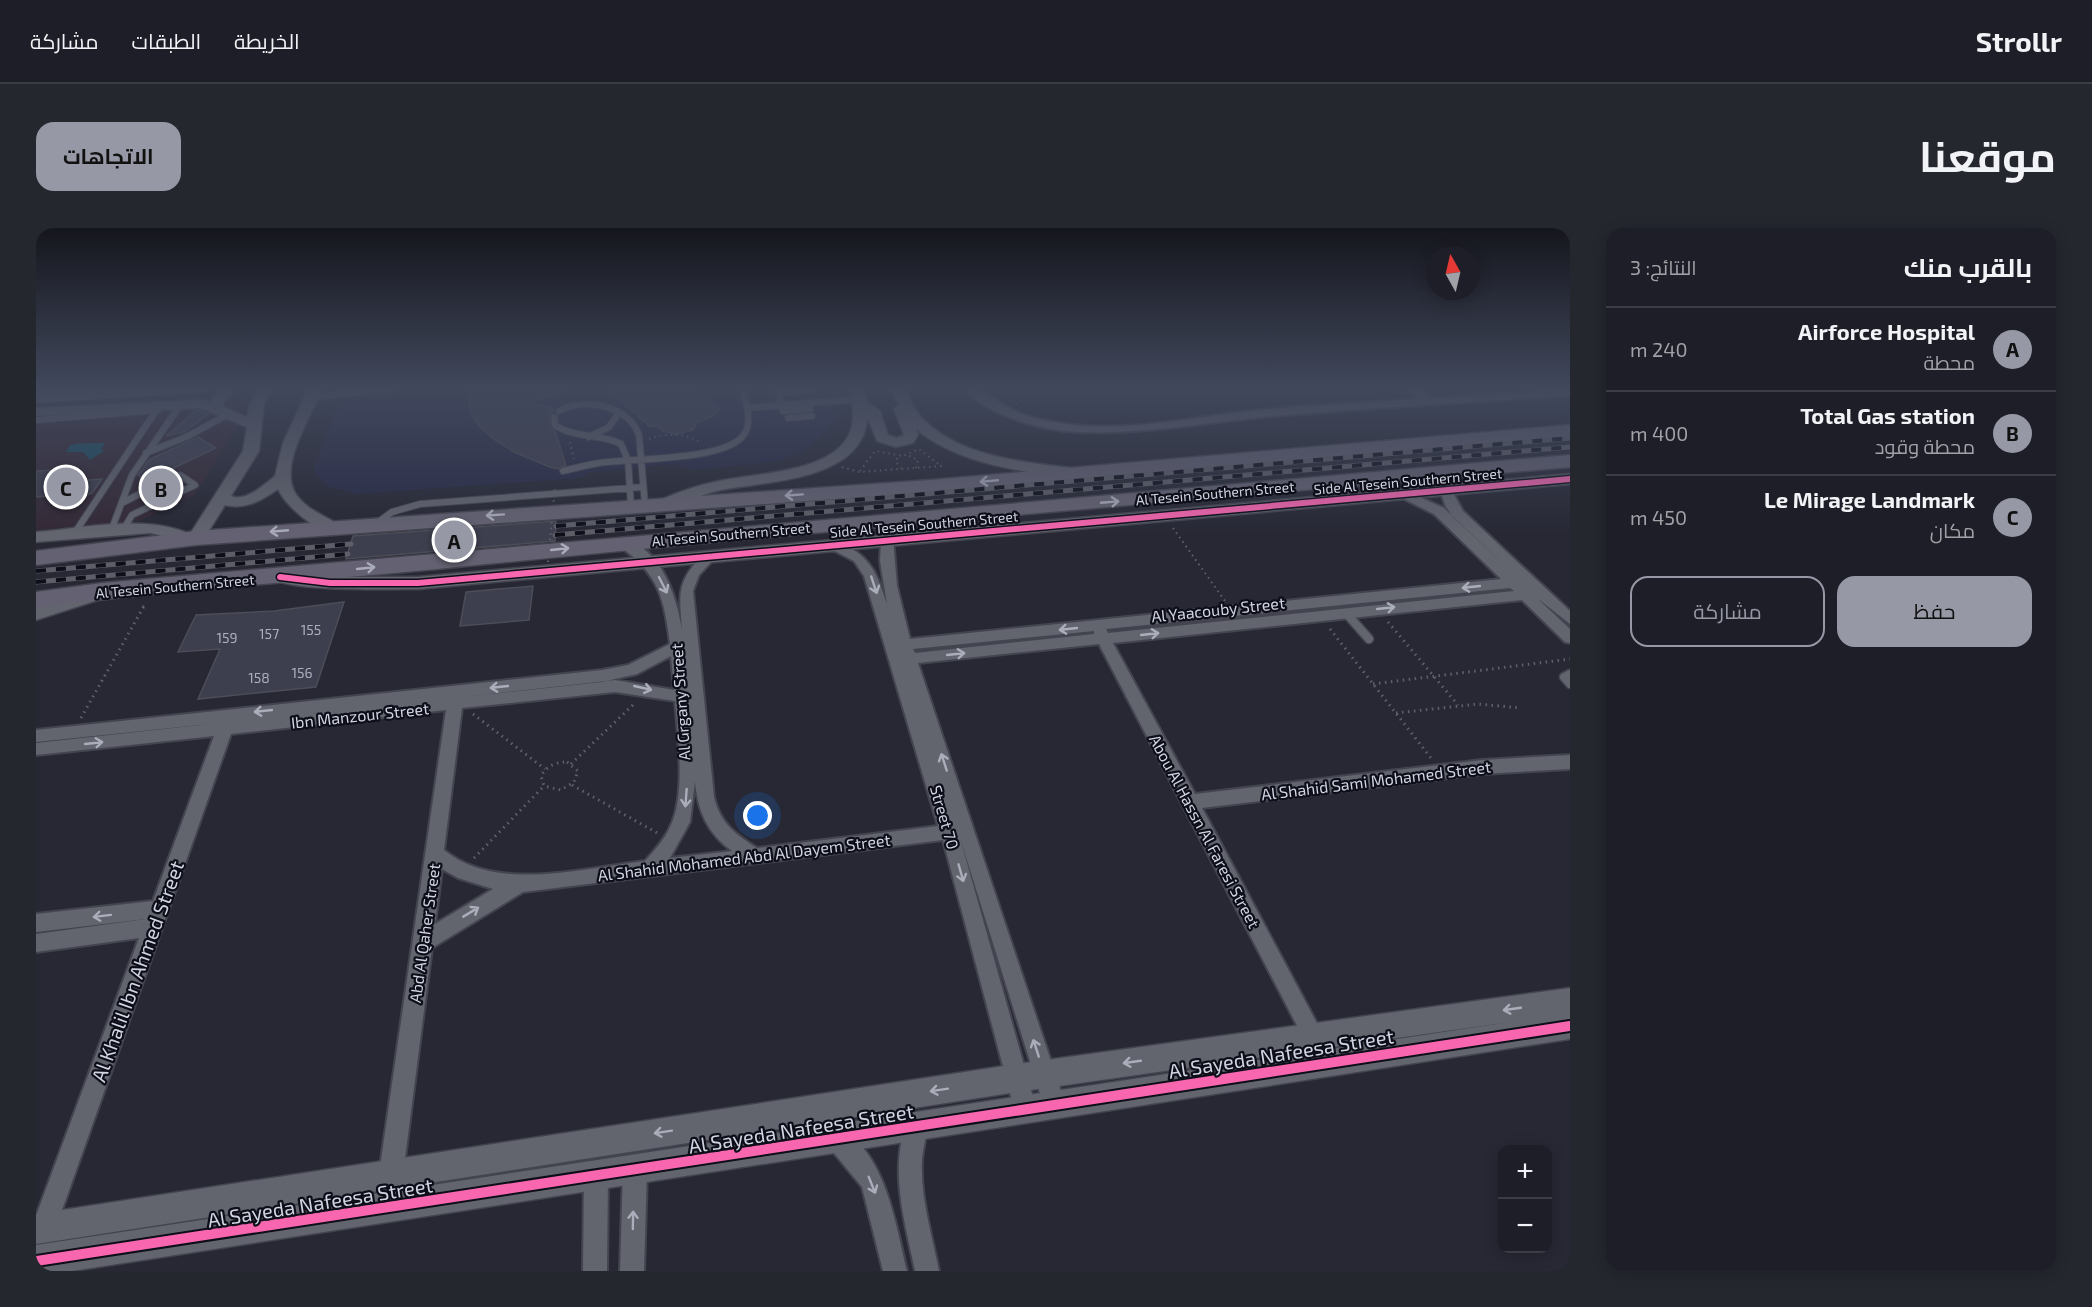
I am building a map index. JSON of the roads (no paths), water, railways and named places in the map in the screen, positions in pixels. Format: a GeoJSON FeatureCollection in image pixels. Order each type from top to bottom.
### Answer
{"type":"FeatureCollection","features":[{"type":"Feature","properties":{"kind":"highway","name":"Al Tesein Southern Street"},"geometry":{"type":"LineString","coordinates":[[36,558],[129,549],[191,538],[642,498],[1072,474],[1490,438]]}},
{"type":"Feature","properties":{"kind":"highway"},"geometry":{"type":"LineString","coordinates":[[1512,438],[1539,452],[1543,463]]}},
{"type":"Feature","properties":{"kind":"highway","name":"Al Tesein Southern Street"},"geometry":{"type":"LineString","coordinates":[[36,600],[102,591],[280,577],[624,543],[1076,515],[1543,463],[1568,476]]}},
{"type":"Feature","properties":{"kind":"main road"},"geometry":{"type":"LineString","coordinates":[[36,613],[102,591]]}},
{"type":"Feature","properties":{"kind":"street"},"geometry":{"type":"LineString","coordinates":[[36,537],[159,529],[191,538],[222,497],[251,451],[255,438]]}},
{"type":"Feature","properties":{"kind":"street"},"geometry":{"type":"LineString","coordinates":[[293,438],[288,449],[283,478],[288,496],[295,504],[330,527]]}},
{"type":"Feature","properties":{"kind":"street"},"geometry":{"type":"LineString","coordinates":[[642,498],[797,473],[826,462],[845,450],[856,438]]}},
{"type":"Feature","properties":{"kind":"street"},"geometry":{"type":"LineString","coordinates":[[882,438],[901,443],[909,438]]}},
{"type":"Feature","properties":{"kind":"street"},"geometry":{"type":"LineString","coordinates":[[940,438],[955,447],[1011,464],[1072,474]]}},
{"type":"Feature","properties":{"kind":"street","name":"Side Al Tesein Southern Street"},"geometry":{"type":"LineString","coordinates":[[280,577],[330,583],[398,584],[888,541],[1076,515],[1165,516],[1446,491],[1568,476]]}},
{"type":"Feature","properties":{"kind":"street"},"geometry":{"type":"LineString","coordinates":[[222,497],[232,502],[250,499],[283,478]]}},
{"type":"Feature","properties":{"kind":"street"},"geometry":{"type":"LineString","coordinates":[[1446,491],[1452,507],[1570,638]]}},
{"type":"Feature","properties":{"kind":"street"},"geometry":{"type":"LineString","coordinates":[[1404,495],[1439,511],[1513,583]]}},
{"type":"Feature","properties":{"kind":"street","name":"Street 70"},"geometry":{"type":"LineString","coordinates":[[888,541],[885,560],[902,652]]}},
{"type":"Feature","properties":{"kind":"street","name":"Al Grgany Street"},"geometry":{"type":"LineString","coordinates":[[624,543],[649,563],[669,596],[709,816],[718,832],[754,856]]}},
{"type":"Feature","properties":{"kind":"street","name":"Street 70"},"geometry":{"type":"LineString","coordinates":[[836,546],[859,558],[867,567],[902,652],[958,831],[1054,1103]]}},
{"type":"Feature","properties":{"kind":"street","name":"Al Grgany Street"},"geometry":{"type":"LineString","coordinates":[[650,868],[672,842],[684,814],[689,697],[686,591],[693,573],[708,558]]}},
{"type":"Feature","properties":{"kind":"street","name":"Al Yaacouby Street"},"geometry":{"type":"LineString","coordinates":[[1100,633],[1233,612],[1513,583],[1542,593],[1570,619]]}},
{"type":"Feature","properties":{"kind":"street","name":"Al Yaacouby Street"},"geometry":{"type":"LineString","coordinates":[[902,652],[1346,613],[1527,588]]}},
{"type":"Feature","properties":{"kind":"street","name":"Abou Al Hassn Al Faresi Street"},"geometry":{"type":"LineString","coordinates":[[1100,633],[1313,1036]]}},
{"type":"Feature","properties":{"kind":"street","name":"Ibn Manzour Street"},"geometry":{"type":"LineString","coordinates":[[457,700],[618,674],[644,665],[677,647]]}},
{"type":"Feature","properties":{"kind":"street","name":"Ibn Manzour Street"},"geometry":{"type":"LineString","coordinates":[[36,736],[227,722],[615,686],[637,686],[689,697]]}},
{"type":"Feature","properties":{"kind":"street","name":"Abd Al Qaher Street"},"geometry":{"type":"LineString","coordinates":[[391,1174],[457,700]]}},
{"type":"Feature","properties":{"kind":"street","name":"Ibn Manzour Street"},"geometry":{"type":"LineString","coordinates":[[36,749],[227,722]]}},
{"type":"Feature","properties":{"kind":"street","name":"Al Khalil Ibn Ahmed Street"},"geometry":{"type":"LineString","coordinates":[[40,1228],[227,722]]}},
{"type":"Feature","properties":{"kind":"street","name":"Al Shahid Sami Mohamed Street"},"geometry":{"type":"LineString","coordinates":[[1190,802],[1442,772],[1568,763]]}},
{"type":"Feature","properties":{"kind":"street","name":"Street 70"},"geometry":{"type":"LineString","coordinates":[[958,831],[1025,1108]]}},
{"type":"Feature","properties":{"kind":"street","name":"Al Shahid Mohamed Abd Al Dayem Street"},"geometry":{"type":"LineString","coordinates":[[435,853],[460,872],[489,882],[521,884],[958,831]]}},
{"type":"Feature","properties":{"kind":"street","name":"Al Shahid Mohamed Abd Al Dayem Street"},"geometry":{"type":"LineString","coordinates":[[422,943],[472,911],[521,884]]}},
{"type":"Feature","properties":{"kind":"street"},"geometry":{"type":"LineString","coordinates":[[36,923],[156,918]]}},
{"type":"Feature","properties":{"kind":"street"},"geometry":{"type":"LineString","coordinates":[[36,943],[156,918]]}},
{"type":"Feature","properties":{"kind":"street","name":"Al Sayeda Nafeesa Street"},"geometry":{"type":"LineString","coordinates":[[40,1228],[1017,1078],[1570,1001]]}},
{"type":"Feature","properties":{"kind":"street","name":"Al Sayeda Nafeesa Street"},"geometry":{"type":"LineString","coordinates":[[36,1261],[596,1177],[1054,1103],[1570,1026]]}},
{"type":"Feature","properties":{"kind":"street"},"geometry":{"type":"LineString","coordinates":[[916,1127],[908,1162],[927,1271]]}},
{"type":"Feature","properties":{"kind":"street"},"geometry":{"type":"LineString","coordinates":[[837,1139],[864,1168],[873,1183],[895,1271]]}},
{"type":"Feature","properties":{"kind":"street"},"geometry":{"type":"LineString","coordinates":[[632,1271],[635,1170]]}},
{"type":"Feature","properties":{"kind":"street"},"geometry":{"type":"LineString","coordinates":[[595,1271],[596,1177]]}},
{"type":"Feature","properties":{"kind":"lane"},"geometry":{"type":"LineString","coordinates":[[74,534],[139,438]]}},
{"type":"Feature","properties":{"kind":"lane"},"geometry":{"type":"LineString","coordinates":[[117,530],[129,480],[157,438]]}},
{"type":"Feature","properties":{"kind":"lane"},"geometry":{"type":"LineString","coordinates":[[145,454],[184,438]]}},
{"type":"Feature","properties":{"kind":"lane"},"geometry":{"type":"LineString","coordinates":[[593,438],[618,442],[628,460],[642,498]]}},
{"type":"Feature","properties":{"kind":"lane"},"geometry":{"type":"LineString","coordinates":[[638,438],[642,498]]}},
{"type":"Feature","properties":{"kind":"lane"},"geometry":{"type":"LineString","coordinates":[[563,471],[628,460],[712,452],[741,438]]}},
{"type":"Feature","properties":{"kind":"lane"},"geometry":{"type":"LineString","coordinates":[[117,530],[132,515],[161,499],[195,485],[180,475],[168,480]]}},
{"type":"Feature","properties":{"kind":"lane"},"geometry":{"type":"LineString","coordinates":[[122,503],[150,491],[159,484]]}},
{"type":"Feature","properties":{"kind":"lane"},"geometry":{"type":"LineString","coordinates":[[1346,613],[1369,639]]}},
{"type":"Feature","properties":{"kind":"lane"},"geometry":{"type":"LineString","coordinates":[[1570,674],[1564,677],[1570,684]]}},
{"type":"Feature","properties":{"kind":"railway"},"geometry":{"type":"LineString","coordinates":[[556,526],[1570,438]]}},
{"type":"Feature","properties":{"kind":"railway"},"geometry":{"type":"LineString","coordinates":[[555,535],[1570,447]]}},
{"type":"Feature","properties":{"kind":"railway"},"geometry":{"type":"LineString","coordinates":[[36,571],[351,544]]}},
{"type":"Feature","properties":{"kind":"railway"},"geometry":{"type":"LineString","coordinates":[[36,582],[348,554]]}},
{"type":"Feature","properties":{"kind":"place","name":"Le Mirage Landmark"},"geometry":{"type":"Point","coordinates":[66,487]}},
{"type":"Feature","properties":{"kind":"place","name":"Total Gas station"},"geometry":{"type":"Point","coordinates":[161,488]}},
{"type":"Feature","properties":{"kind":"place","name":"Airforce Hospital"},"geometry":{"type":"Point","coordinates":[454,540]}}]}
